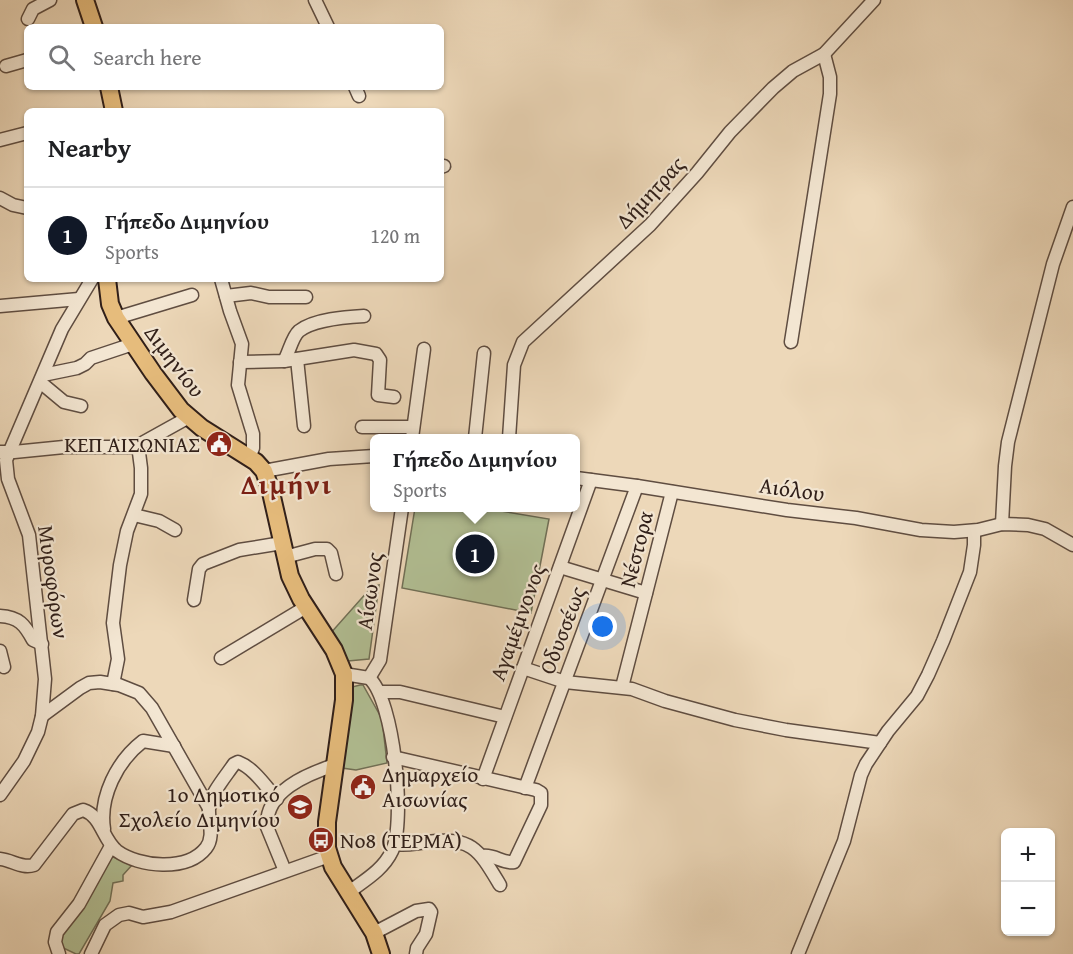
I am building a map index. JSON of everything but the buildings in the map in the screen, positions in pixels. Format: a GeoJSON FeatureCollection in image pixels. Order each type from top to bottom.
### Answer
{"type":"FeatureCollection","features":[{"type":"Feature","properties":{"kind":"main road"},"geometry":{"type":"LineString","coordinates":[[85,0],[93,24]]}},
{"type":"Feature","properties":{"kind":"main road"},"geometry":{"type":"LineString","coordinates":[[110,90],[113,108]]}},
{"type":"Feature","properties":{"kind":"main road","name":"Διμηνίου"},"geometry":{"type":"LineString","coordinates":[[107,282],[110,304],[116,318],[172,400],[189,417],[264,471]]}},
{"type":"Feature","properties":{"kind":"main road"},"geometry":{"type":"LineString","coordinates":[[264,471],[296,590],[334,650],[344,674],[344,700],[327,822],[329,856],[336,872],[374,933],[381,954]]}},
{"type":"Feature","properties":{"kind":"street"},"geometry":{"type":"LineString","coordinates":[[28,19],[33,9],[50,0]]}},
{"type":"Feature","properties":{"kind":"street"},"geometry":{"type":"LineString","coordinates":[[315,0],[327,24]]}},
{"type":"Feature","properties":{"kind":"street","name":"Δήμητρας"},"geometry":{"type":"LineString","coordinates":[[509,434],[514,365],[523,342],[650,225],[730,132],[772,88],[793,71],[824,54],[874,0]]}},
{"type":"Feature","properties":{"kind":"street"},"geometry":{"type":"LineString","coordinates":[[791,342],[830,94],[830,77],[824,54]]}},
{"type":"Feature","properties":{"kind":"street"},"geometry":{"type":"LineString","coordinates":[[6,66],[24,61]]}},
{"type":"Feature","properties":{"kind":"street"},"geometry":{"type":"LineString","coordinates":[[0,140],[24,134]]}},
{"type":"Feature","properties":{"kind":"street"},"geometry":{"type":"LineString","coordinates":[[0,198],[24,208]]}},
{"type":"Feature","properties":{"kind":"street"},"geometry":{"type":"LineString","coordinates":[[1002,524],[1008,442],[1053,264],[1073,207]]}},
{"type":"Feature","properties":{"kind":"street","name":"Μυροφόρων"},"geometry":{"type":"LineString","coordinates":[[0,795],[31,749],[38,732],[42,716],[45,679],[29,535],[8,479],[4,452],[42,378],[62,328],[90,282]]}},
{"type":"Feature","properties":{"kind":"street"},"geometry":{"type":"LineString","coordinates":[[222,282],[242,344],[238,390],[253,440],[249,458]]}},
{"type":"Feature","properties":{"kind":"street"},"geometry":{"type":"LineString","coordinates":[[226,296],[251,293],[269,297],[306,297]]}},
{"type":"Feature","properties":{"kind":"street"},"geometry":{"type":"LineString","coordinates":[[116,318],[192,295]]}},
{"type":"Feature","properties":{"kind":"street"},"geometry":{"type":"LineString","coordinates":[[0,306],[79,299]]}},
{"type":"Feature","properties":{"kind":"street"},"geometry":{"type":"LineString","coordinates":[[304,426],[291,360],[295,337],[301,330],[333,319],[364,316]]}},
{"type":"Feature","properties":{"kind":"street"},"geometry":{"type":"LineString","coordinates":[[81,406],[64,402],[42,378],[77,369],[91,358],[133,344]]}},
{"type":"Feature","properties":{"kind":"street"},"geometry":{"type":"LineString","coordinates":[[362,427],[412,433],[424,349]]}},
{"type":"Feature","properties":{"kind":"street"},"geometry":{"type":"LineString","coordinates":[[240,362],[291,360],[354,350],[376,354],[380,360],[378,395],[384,398],[394,397]]}},
{"type":"Feature","properties":{"kind":"street"},"geometry":{"type":"LineString","coordinates":[[475,434],[484,353]]}},
{"type":"Feature","properties":{"kind":"street"},"geometry":{"type":"LineString","coordinates":[[4,452],[64,447],[131,447],[189,417]]}},
{"type":"Feature","properties":{"kind":"street"},"geometry":{"type":"LineString","coordinates":[[113,684],[118,658],[113,623],[118,576],[127,531],[141,498],[142,482],[138,445]]}},
{"type":"Feature","properties":{"kind":"street"},"geometry":{"type":"LineString","coordinates":[[264,471],[329,459],[370,456]]}},
{"type":"Feature","properties":{"kind":"street","name":"Αιόλου"},"geometry":{"type":"LineString","coordinates":[[580,479],[756,506],[856,518],[921,530],[974,531],[1002,524],[1028,525],[1045,529],[1073,545]]}},
{"type":"Feature","properties":{"kind":"street","name":"Αγαμέμνονος"},"geometry":{"type":"LineString","coordinates":[[580,511],[591,480]]}},
{"type":"Feature","properties":{"kind":"street","name":"Οδυσσέως"},"geometry":{"type":"LineString","coordinates":[[525,788],[637,486]]}},
{"type":"Feature","properties":{"kind":"street","name":"Νέστορα"},"geometry":{"type":"LineString","coordinates":[[622,687],[672,492]]}},
{"type":"Feature","properties":{"kind":"street","name":"Αίσωνος"},"geometry":{"type":"LineString","coordinates":[[369,678],[380,660],[401,512]]}},
{"type":"Feature","properties":{"kind":"street","name":"Αγαμέμνονος"},"geometry":{"type":"LineString","coordinates":[[483,779],[580,512]]}},
{"type":"Feature","properties":{"kind":"street"},"geometry":{"type":"LineString","coordinates":[[134,515],[159,521],[175,530]]}},
{"type":"Feature","properties":{"kind":"street"},"geometry":{"type":"LineString","coordinates":[[798,954],[844,841],[861,775],[880,743],[917,696],[928,675],[970,572],[974,531]]}},
{"type":"Feature","properties":{"kind":"street"},"geometry":{"type":"LineString","coordinates":[[194,600],[203,564],[239,550],[327,549],[331,553],[336,574]]}},
{"type":"Feature","properties":{"kind":"street"},"geometry":{"type":"LineString","coordinates":[[560,567],[646,593]]}},
{"type":"Feature","properties":{"kind":"street"},"geometry":{"type":"LineString","coordinates":[[221,658],[306,607]]}},
{"type":"Feature","properties":{"kind":"street"},"geometry":{"type":"LineString","coordinates":[[0,616],[22,624],[33,640],[42,644]]}},
{"type":"Feature","properties":{"kind":"street"},"geometry":{"type":"LineString","coordinates":[[0,651],[4,667]]}},
{"type":"Feature","properties":{"kind":"street"},"geometry":{"type":"LineString","coordinates":[[524,668],[565,682],[622,687],[735,720],[786,730],[880,743]]}},
{"type":"Feature","properties":{"kind":"street"},"geometry":{"type":"LineString","coordinates":[[344,674],[369,678],[380,692],[387,714],[399,817],[395,844],[388,859],[349,892]]}},
{"type":"Feature","properties":{"kind":"street"},"geometry":{"type":"LineString","coordinates":[[42,716],[86,684],[93,682],[128,688],[146,698],[209,808]]}},
{"type":"Feature","properties":{"kind":"street"},"geometry":{"type":"LineString","coordinates":[[380,692],[400,692],[505,717]]}},
{"type":"Feature","properties":{"kind":"street"},"geometry":{"type":"LineString","coordinates":[[59,954],[55,942],[57,932],[79,904],[109,842],[102,816],[104,804],[115,776],[123,762],[143,741],[174,746]]}},
{"type":"Feature","properties":{"kind":"street"},"geometry":{"type":"LineString","coordinates":[[393,757],[538,790],[542,796],[541,805],[514,862],[489,855],[483,856]]}},
{"type":"Feature","properties":{"kind":"street"},"geometry":{"type":"LineString","coordinates":[[0,859],[22,866],[34,865],[73,814],[79,810],[93,814],[109,842],[131,858],[147,864],[189,859],[207,847],[210,838],[209,808],[216,792],[234,764],[238,762],[256,775],[277,800]]}},
{"type":"Feature","properties":{"kind":"street"},"geometry":{"type":"LineString","coordinates":[[285,871],[267,827],[268,815],[277,800],[293,782],[335,765]]}},
{"type":"Feature","properties":{"kind":"street"},"geometry":{"type":"LineString","coordinates":[[395,844],[406,845],[430,841],[459,842],[470,846],[483,856],[501,885]]}},
{"type":"Feature","properties":{"kind":"street"},"geometry":{"type":"LineString","coordinates":[[91,954],[105,925],[115,916],[125,913],[143,917],[161,915],[329,856]]}},
{"type":"Feature","properties":{"kind":"street"},"geometry":{"type":"LineString","coordinates":[[374,933],[416,911],[429,909],[431,912],[426,934],[417,948],[417,954]]}},
{"type":"Feature","properties":{"kind":"green space"},"geometry":{"type":"Polygon","coordinates":[[[414,512],[507,512],[549,519],[531,613],[402,588],[414,512]]]}},
{"type":"Feature","properties":{"kind":"green space"},"geometry":{"type":"Polygon","coordinates":[[[379,585],[369,659],[348,661],[329,635],[368,591],[379,585]]]}},
{"type":"Feature","properties":{"kind":"green space"},"geometry":{"type":"Polygon","coordinates":[[[363,685],[382,719],[387,763],[356,770],[342,768],[352,687],[363,685]]]}},
{"type":"Feature","properties":{"kind":"green space"},"geometry":{"type":"Polygon","coordinates":[[[111,856],[132,865],[123,875],[123,881],[113,883],[110,901],[79,954],[57,945],[57,936],[111,856]]]}},
{"type":"Feature","properties":{"kind":"place","name":"ΚΕΠ ΑΙΣΩΝΙΑΣ"},"geometry":{"type":"Point","coordinates":[219,444]}},
{"type":"Feature","properties":{"kind":"place","name":"Γήπεδο Διμηνίου"},"geometry":{"type":"Point","coordinates":[475,554]}},
{"type":"Feature","properties":{"kind":"place","name":"Δημαρχείο Αισωνίας"},"geometry":{"type":"Point","coordinates":[363,787]}},
{"type":"Feature","properties":{"kind":"place","name":"1ο Δημοτικό Σχολείο Διμηνίου"},"geometry":{"type":"Point","coordinates":[300,807]}},
{"type":"Feature","properties":{"kind":"place","name":"Νο8 (ΤΕΡΜΑ)"},"geometry":{"type":"Point","coordinates":[321,840]}},
{"type":"Feature","properties":{"kind":"district","name":"Διμήνι"},"geometry":{"type":"Point","coordinates":[287,483]}}]}
